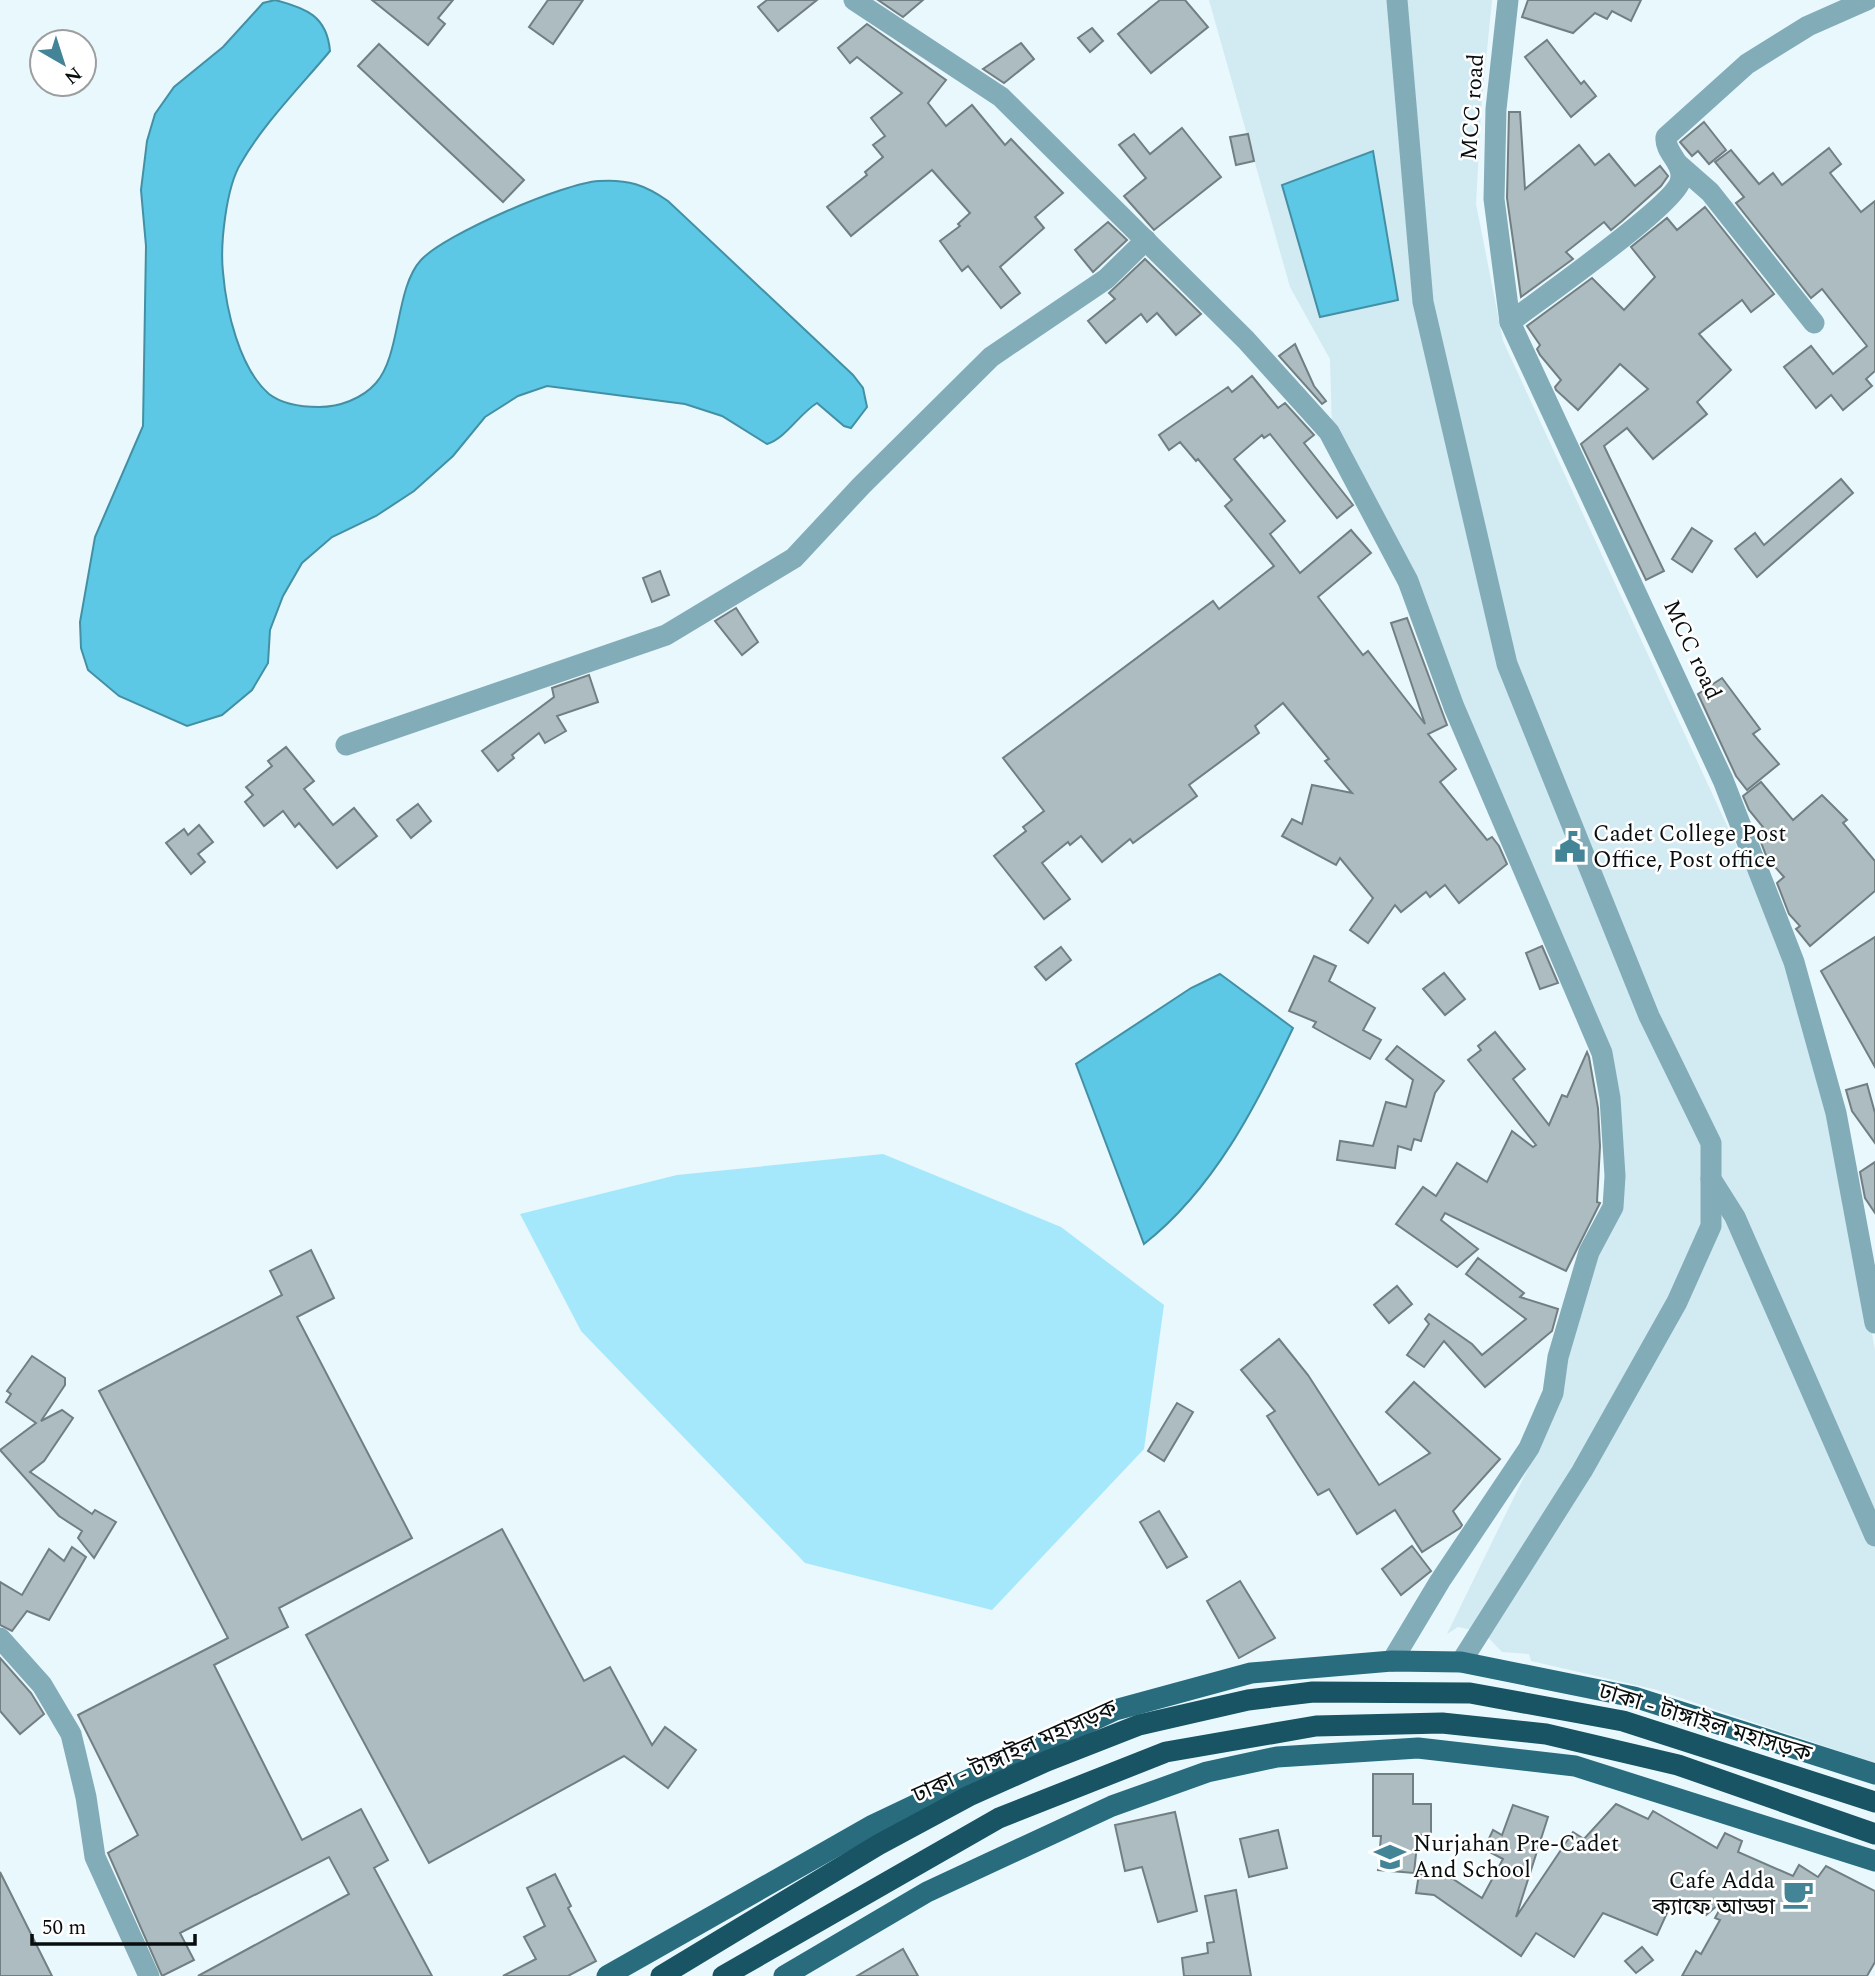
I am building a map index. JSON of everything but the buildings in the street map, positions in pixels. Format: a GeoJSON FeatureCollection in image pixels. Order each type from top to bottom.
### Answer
{"type":"FeatureCollection","features":[{"type":"Feature","properties":{"kind":"highway","name":"ঢাকা - টাঙ্গাইল মহাসড়ক"},"geometry":{"type":"LineString","coordinates":[[661,1976],[878,1844],[980,1791],[1139,1725],[1248,1700],[1313,1692],[1470,1693],[1623,1721],[1875,1802]]}},
{"type":"Feature","properties":{"kind":"highway","name":"ঢাকা - টাঙ্গাইল মহাসড়ক"},"geometry":{"type":"LineString","coordinates":[[723,1976],[999,1818],[1166,1752],[1316,1726],[1442,1723],[1546,1734],[1678,1765],[1875,1834]]}},
{"type":"Feature","properties":{"kind":"main road"},"geometry":{"type":"LineString","coordinates":[[607,1976],[873,1825],[1115,1710],[1251,1673],[1392,1661],[1461,1662],[1633,1697],[1875,1773]]}},
{"type":"Feature","properties":{"kind":"main road"},"geometry":{"type":"LineString","coordinates":[[784,1976],[927,1892],[1112,1806],[1207,1772],[1277,1758],[1418,1748],[1575,1766],[1875,1861]]}},
{"type":"Feature","properties":{"kind":"street"},"geometry":{"type":"LineString","coordinates":[[854,0],[1001,97],[1246,340],[1329,432],[1408,581],[1454,707],[1602,1053],[1610,1098],[1615,1177],[1612,1207],[1589,1252],[1558,1357],[1553,1394],[1529,1448],[1440,1581],[1392,1661]]}},
{"type":"Feature","properties":{"kind":"street"},"geometry":{"type":"LineString","coordinates":[[1397,0],[1423,302],[1507,664],[1649,1016],[1711,1143],[1711,1226],[1677,1302],[1582,1471],[1461,1662]]}},
{"type":"Feature","properties":{"kind":"street","name":"MCC road"},"geometry":{"type":"LineString","coordinates":[[1508,0],[1496,109],[1494,199],[1510,322],[1723,780],[1794,962],[1836,1113],[1875,1323]]}},
{"type":"Feature","properties":{"kind":"street"},"geometry":{"type":"LineString","coordinates":[[1814,323],[1710,192],[1678,164],[1665,143],[1667,137],[1747,64],[1808,26],[1867,0]]}},
{"type":"Feature","properties":{"kind":"street"},"geometry":{"type":"LineString","coordinates":[[1510,322],[1655,212],[1680,183],[1678,164]]}},
{"type":"Feature","properties":{"kind":"street"},"geometry":{"type":"LineString","coordinates":[[346,745],[666,635],[794,558],[861,486],[991,357],[1106,279],[1146,240]]}},
{"type":"Feature","properties":{"kind":"street"},"geometry":{"type":"LineString","coordinates":[[1711,1179],[1735,1217],[1875,1536]]}},
{"type":"Feature","properties":{"kind":"street"},"geometry":{"type":"LineString","coordinates":[[0,1638],[43,1685],[71,1734],[86,1797],[95,1857],[149,1976]]}},
{"type":"Feature","properties":{"kind":"shaded area"},"geometry":{"type":"Polygon","coordinates":[[[275,0],[296,6],[313,15],[324,29],[330,51],[271,119],[250,148],[236,173],[228,201],[222,261],[227,303],[242,354],[259,383],[269,394],[293,404],[319,407],[342,404],[364,394],[384,371],[413,272],[421,260],[434,249],[479,224],[534,200],[582,184],[619,181],[636,184],[668,201],[853,375],[863,388],[867,407],[851,428],[844,426],[817,403],[780,437],[767,444],[722,416],[685,404],[547,386],[518,396],[485,417],[453,456],[414,491],[376,516],[332,537],[302,563],[283,596],[270,630],[268,663],[252,690],[222,715],[187,726],[119,696],[88,670],[81,648],[80,622],[95,537],[143,426],[146,246],[141,190],[147,141],[155,114],[174,87],[223,47],[263,3],[275,0]]]}},
{"type":"Feature","properties":{"kind":"shaded area"},"geometry":{"type":"Polygon","coordinates":[[[1209,0],[1492,0],[1481,110],[1476,204],[1503,341],[1790,962],[1831,1115],[1875,1350],[1875,1763],[1657,1690],[1531,1661],[1529,1654],[1502,1652],[1483,1632],[1458,1627],[1447,1634],[1543,1438],[1562,1357],[1595,1253],[1618,1206],[1617,1097],[1332,430],[1330,359],[1290,287],[1209,0]]]}},
{"type":"Feature","properties":{"kind":"shaded area"},"geometry":{"type":"Polygon","coordinates":[[[1373,151],[1398,300],[1320,317],[1282,185],[1373,151]]]}},
{"type":"Feature","properties":{"kind":"shaded area"},"geometry":{"type":"Polygon","coordinates":[[[1220,974],[1293,1028],[1231,1145],[1192,1198],[1144,1244],[1076,1064],[1191,988],[1220,974]]]}},
{"type":"Feature","properties":{"kind":"shaded area"},"geometry":{"type":"Polygon","coordinates":[[[883,1154],[1061,1227],[1164,1305],[1144,1449],[992,1610],[805,1563],[581,1331],[520,1214],[677,1175],[883,1154]]]}},
{"type":"Feature","properties":{"kind":"place","name":"Cadet College Post Office, Post office"},"geometry":{"type":"Point","coordinates":[1570,847]}},
{"type":"Feature","properties":{"kind":"place","name":"Nurjahan Pre-Cadet And School"},"geometry":{"type":"Point","coordinates":[1390,1857]}},
{"type":"Feature","properties":{"kind":"place","name":"Cafe Adda ক্যাফে আড্ডা"},"geometry":{"type":"Point","coordinates":[1798,1894]}}]}
